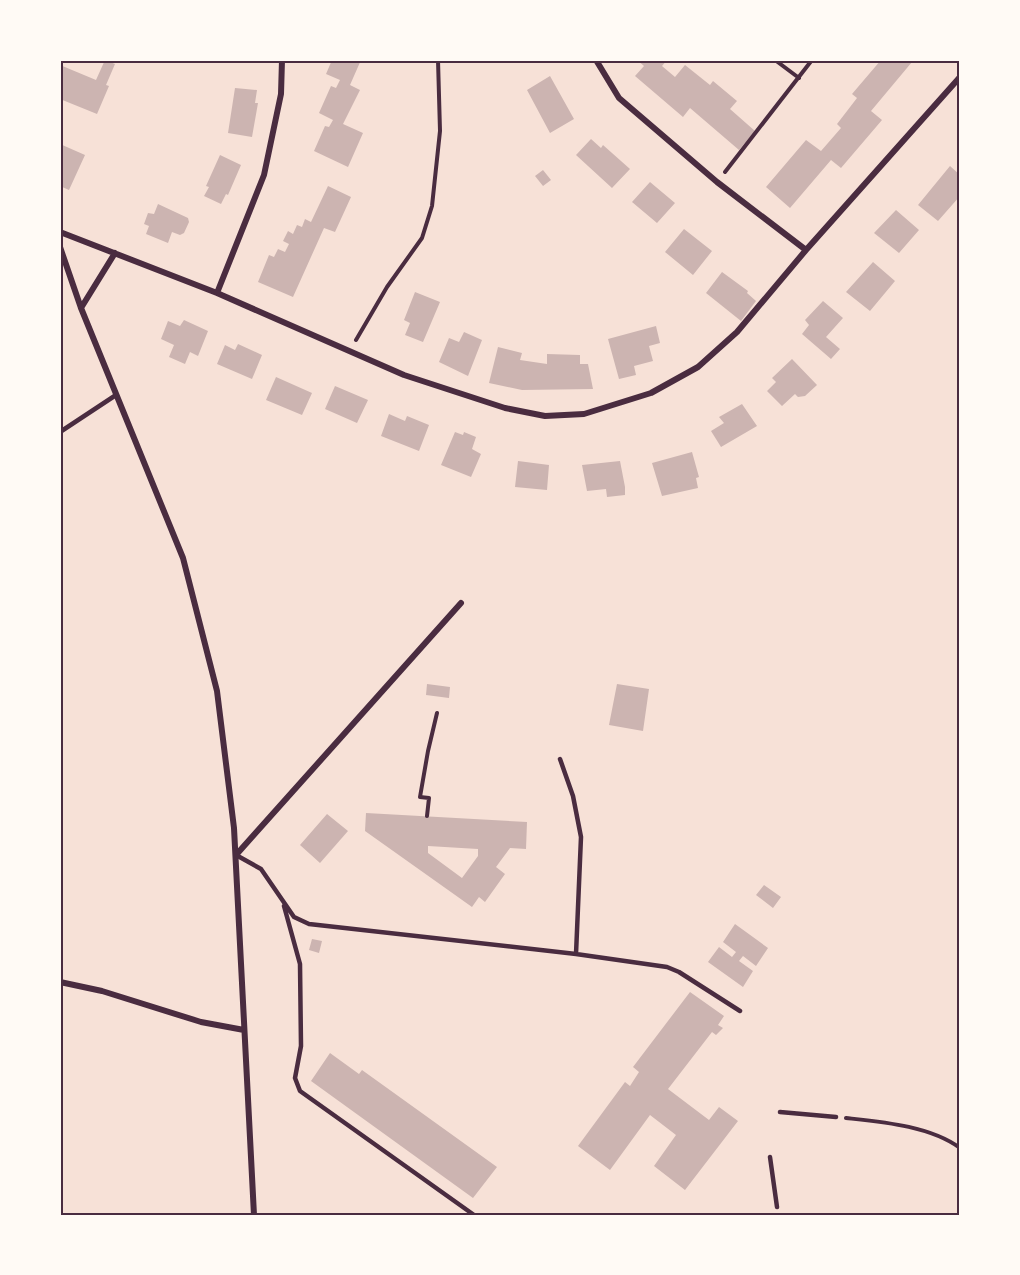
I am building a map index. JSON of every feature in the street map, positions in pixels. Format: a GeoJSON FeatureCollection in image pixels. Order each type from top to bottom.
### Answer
{"type":"FeatureCollection","features":[{"type":"Feature","properties":{"kind":"street"},"geometry":{"type":"LineString","coordinates":[[217,293],[264,175],[281,94],[282,60]]}},
{"type":"Feature","properties":{"kind":"street"},"geometry":{"type":"LineString","coordinates":[[596,60],[619,98],[717,182],[806,250]]}},
{"type":"Feature","properties":{"kind":"street"},"geometry":{"type":"LineString","coordinates":[[60,232],[217,293],[404,375],[505,408],[545,416],[584,414],[651,393],[698,367],[737,332],[806,250],[960,77]]}},
{"type":"Feature","properties":{"kind":"street"},"geometry":{"type":"LineString","coordinates":[[60,247],[81,308],[183,558],[217,691],[236,855],[254,1215]]}},
{"type":"Feature","properties":{"kind":"street"},"geometry":{"type":"LineString","coordinates":[[81,308],[115,253]]}},
{"type":"Feature","properties":{"kind":"street"},"geometry":{"type":"LineString","coordinates":[[236,855],[461,603]]}},
{"type":"Feature","properties":{"kind":"street"},"geometry":{"type":"LineString","coordinates":[[60,982],[102,991],[201,1022],[244,1030]]}},
{"type":"Feature","properties":{"kind":"lane"},"geometry":{"type":"LineString","coordinates":[[60,432],[116,395]]}},
{"type":"Feature","properties":{"kind":"lane"},"geometry":{"type":"LineString","coordinates":[[560,759],[573,796],[581,837],[576,954]]}},
{"type":"Feature","properties":{"kind":"lane"},"geometry":{"type":"LineString","coordinates":[[236,855],[261,869],[294,917],[309,924],[576,954],[667,967],[679,972],[740,1011]]}},
{"type":"Feature","properties":{"kind":"lane"},"geometry":{"type":"LineString","coordinates":[[283,904],[300,964],[301,1046],[295,1078],[300,1091],[474,1215]]}},
{"type":"Feature","properties":{"kind":"lane"},"geometry":{"type":"LineString","coordinates":[[780,1112],[836,1117]]}},
{"type":"Feature","properties":{"kind":"lane"},"geometry":{"type":"LineString","coordinates":[[770,1157],[777,1207]]}},
{"type":"Feature","properties":{"kind":"path"},"geometry":{"type":"LineString","coordinates":[[349,351],[387,287],[422,238],[432,206],[440,131],[438,60]]}},
{"type":"Feature","properties":{"kind":"path"},"geometry":{"type":"LineString","coordinates":[[775,60],[799,78]]}},
{"type":"Feature","properties":{"kind":"path"},"geometry":{"type":"LineString","coordinates":[[717,182],[812,60]]}},
{"type":"Feature","properties":{"kind":"path"},"geometry":{"type":"LineString","coordinates":[[427,816],[429,798],[420,797],[437,713]]}},
{"type":"Feature","properties":{"kind":"path"},"geometry":{"type":"LineString","coordinates":[[836,1117],[922,1131],[942,1137],[960,1148]]}},
{"type":"Feature","properties":{"kind":"building"},"geometry":{"type":"Polygon","coordinates":[[[105,60],[115,64],[106,85],[109,86],[97,114],[60,99],[60,65],[96,80],[105,60]]]}},
{"type":"Feature","properties":{"kind":"building"},"geometry":{"type":"Polygon","coordinates":[[[332,60],[361,60],[350,85],[360,90],[343,124],[363,133],[348,167],[314,151],[325,126],[329,127],[333,120],[319,113],[331,86],[336,88],[340,80],[326,74],[332,60]]]}},
{"type":"Feature","properties":{"kind":"building"},"geometry":{"type":"Polygon","coordinates":[[[637,60],[667,60],[662,66],[675,77],[685,65],[710,85],[713,81],[737,101],[730,109],[755,131],[739,150],[690,108],[683,117],[635,76],[644,66],[637,60]]]}},
{"type":"Feature","properties":{"kind":"building"},"geometry":{"type":"Polygon","coordinates":[[[881,60],[909,60],[912,62],[871,111],[882,120],[841,168],[831,160],[790,208],[766,187],[806,140],[821,151],[841,128],[837,124],[857,98],[852,94],[881,60]]]}},
{"type":"Feature","properties":{"kind":"building"},"geometry":{"type":"Polygon","coordinates":[[[550,76],[574,119],[550,133],[527,90],[550,76]]]}},
{"type":"Feature","properties":{"kind":"building"},"geometry":{"type":"Polygon","coordinates":[[[235,88],[257,90],[255,103],[258,103],[252,137],[228,133],[235,88]]]}},
{"type":"Feature","properties":{"kind":"building"},"geometry":{"type":"Polygon","coordinates":[[[591,139],[601,148],[603,145],[630,169],[612,188],[576,155],[591,139]]]}},
{"type":"Feature","properties":{"kind":"building"},"geometry":{"type":"Polygon","coordinates":[[[60,144],[85,155],[69,190],[60,186],[60,144]]]}},
{"type":"Feature","properties":{"kind":"building"},"geometry":{"type":"Polygon","coordinates":[[[220,155],[241,165],[228,195],[226,194],[221,204],[204,196],[220,155]]]}},
{"type":"Feature","properties":{"kind":"building"},"geometry":{"type":"Polygon","coordinates":[[[950,166],[960,175],[960,196],[938,221],[918,205],[950,166]]]}},
{"type":"Feature","properties":{"kind":"building"},"geometry":{"type":"Polygon","coordinates":[[[543,170],[551,180],[543,186],[535,176],[543,170]]]}},
{"type":"Feature","properties":{"kind":"building"},"geometry":{"type":"Polygon","coordinates":[[[650,182],[675,203],[657,223],[632,202],[650,182]]]}},
{"type":"Feature","properties":{"kind":"building"},"geometry":{"type":"Polygon","coordinates":[[[328,186],[351,197],[335,232],[324,228],[293,297],[258,282],[269,255],[274,257],[278,249],[285,252],[289,244],[283,241],[288,231],[293,234],[297,225],[302,227],[305,219],[311,222],[328,186]]]}},
{"type":"Feature","properties":{"kind":"building"},"geometry":{"type":"Polygon","coordinates":[[[158,204],[188,218],[189,222],[184,233],[180,235],[172,232],[168,243],[146,234],[149,226],[144,224],[148,213],[154,214],[158,204]]]}},
{"type":"Feature","properties":{"kind":"building"},"geometry":{"type":"Polygon","coordinates":[[[896,210],[919,230],[899,253],[874,233],[896,210]]]}},
{"type":"Feature","properties":{"kind":"building"},"geometry":{"type":"Polygon","coordinates":[[[684,229],[712,251],[693,275],[665,252],[684,229]]]}},
{"type":"Feature","properties":{"kind":"building"},"geometry":{"type":"Polygon","coordinates":[[[873,262],[895,281],[870,311],[846,292],[873,262]]]}},
{"type":"Feature","properties":{"kind":"building"},"geometry":{"type":"Polygon","coordinates":[[[722,272],[748,291],[747,293],[756,301],[741,321],[706,293],[722,272]]]}},
{"type":"Feature","properties":{"kind":"building"},"geometry":{"type":"Polygon","coordinates":[[[415,292],[440,302],[423,342],[405,335],[410,323],[404,320],[415,292]]]}},
{"type":"Feature","properties":{"kind":"building"},"geometry":{"type":"Polygon","coordinates":[[[823,301],[843,318],[826,337],[840,349],[831,359],[802,334],[809,325],[805,320],[823,301]]]}},
{"type":"Feature","properties":{"kind":"building"},"geometry":{"type":"Polygon","coordinates":[[[184,320],[208,331],[198,356],[190,352],[185,364],[169,357],[174,345],[161,339],[168,321],[180,326],[184,320]]]}},
{"type":"Feature","properties":{"kind":"building"},"geometry":{"type":"Polygon","coordinates":[[[656,326],[660,343],[649,346],[653,361],[634,366],[636,375],[619,379],[608,339],[656,326]]]}},
{"type":"Feature","properties":{"kind":"building"},"geometry":{"type":"Polygon","coordinates":[[[464,332],[482,340],[468,376],[439,362],[449,338],[459,342],[464,332]]]}},
{"type":"Feature","properties":{"kind":"building"},"geometry":{"type":"Polygon","coordinates":[[[238,344],[262,355],[252,379],[217,364],[225,345],[235,350],[238,344]]]}},
{"type":"Feature","properties":{"kind":"building"},"geometry":{"type":"Polygon","coordinates":[[[498,347],[522,353],[520,360],[547,364],[547,354],[580,355],[580,364],[588,364],[593,389],[522,390],[489,383],[498,347]]]}},
{"type":"Feature","properties":{"kind":"building"},"geometry":{"type":"Polygon","coordinates":[[[792,359],[817,385],[805,396],[798,397],[795,394],[782,406],[767,391],[776,382],[772,378],[792,359]]]}},
{"type":"Feature","properties":{"kind":"building"},"geometry":{"type":"Polygon","coordinates":[[[276,377],[312,393],[302,415],[266,400],[276,377]]]}},
{"type":"Feature","properties":{"kind":"building"},"geometry":{"type":"Polygon","coordinates":[[[335,386],[368,400],[357,423],[325,409],[335,386]]]}},
{"type":"Feature","properties":{"kind":"building"},"geometry":{"type":"Polygon","coordinates":[[[742,404],[757,426],[721,447],[711,431],[724,423],[719,417],[742,404]]]}},
{"type":"Feature","properties":{"kind":"building"},"geometry":{"type":"Polygon","coordinates":[[[389,414],[405,421],[407,416],[429,425],[419,451],[381,436],[389,414]]]}},
{"type":"Feature","properties":{"kind":"building"},"geometry":{"type":"Polygon","coordinates":[[[455,432],[463,435],[464,432],[476,437],[472,449],[481,454],[471,477],[441,465],[455,432]]]}},
{"type":"Feature","properties":{"kind":"building"},"geometry":{"type":"Polygon","coordinates":[[[692,452],[699,477],[696,478],[698,488],[662,496],[652,463],[692,452]]]}},
{"type":"Feature","properties":{"kind":"building"},"geometry":{"type":"Polygon","coordinates":[[[518,461],[549,465],[547,490],[515,487],[518,461]]]}},
{"type":"Feature","properties":{"kind":"building"},"geometry":{"type":"Polygon","coordinates":[[[620,461],[625,495],[607,497],[606,489],[587,491],[582,465],[620,461]]]}},
{"type":"Feature","properties":{"kind":"building"},"geometry":{"type":"Polygon","coordinates":[[[427,684],[450,687],[449,698],[426,695],[427,684]]]}},
{"type":"Feature","properties":{"kind":"building"},"geometry":{"type":"Polygon","coordinates":[[[617,684],[649,689],[643,731],[609,725],[617,684]]]}},
{"type":"Feature","properties":{"kind":"building"},"geometry":{"type":"Polygon","coordinates":[[[366,813],[527,822],[526,849],[510,848],[496,867],[505,874],[485,902],[479,897],[472,907],[365,831],[366,813]],[[428,846],[428,853],[462,878],[478,856],[478,849],[428,846]]]}},
{"type":"Feature","properties":{"kind":"building"},"geometry":{"type":"Polygon","coordinates":[[[327,814],[348,831],[320,863],[300,845],[327,814]]]}},
{"type":"Feature","properties":{"kind":"building"},"geometry":{"type":"Polygon","coordinates":[[[764,885],[781,897],[773,908],[756,895],[764,885]]]}},
{"type":"Feature","properties":{"kind":"building"},"geometry":{"type":"Polygon","coordinates":[[[735,924],[768,948],[756,966],[743,956],[739,961],[753,971],[743,987],[708,962],[719,947],[732,957],[736,952],[723,942],[735,924]]]}},
{"type":"Feature","properties":{"kind":"building"},"geometry":{"type":"Polygon","coordinates":[[[312,939],[322,941],[319,953],[309,950],[312,939]]]}},
{"type":"Feature","properties":{"kind":"building"},"geometry":{"type":"Polygon","coordinates":[[[690,992],[724,1016],[718,1025],[723,1028],[716,1035],[712,1032],[668,1089],[709,1120],[719,1107],[738,1121],[685,1190],[654,1166],[676,1135],[650,1115],[610,1170],[578,1146],[625,1082],[630,1086],[639,1072],[633,1067],[690,992]]]}},
{"type":"Feature","properties":{"kind":"building"},"geometry":{"type":"Polygon","coordinates":[[[330,1053],[359,1074],[362,1070],[497,1167],[473,1198],[311,1081],[330,1053]]]}}]}
